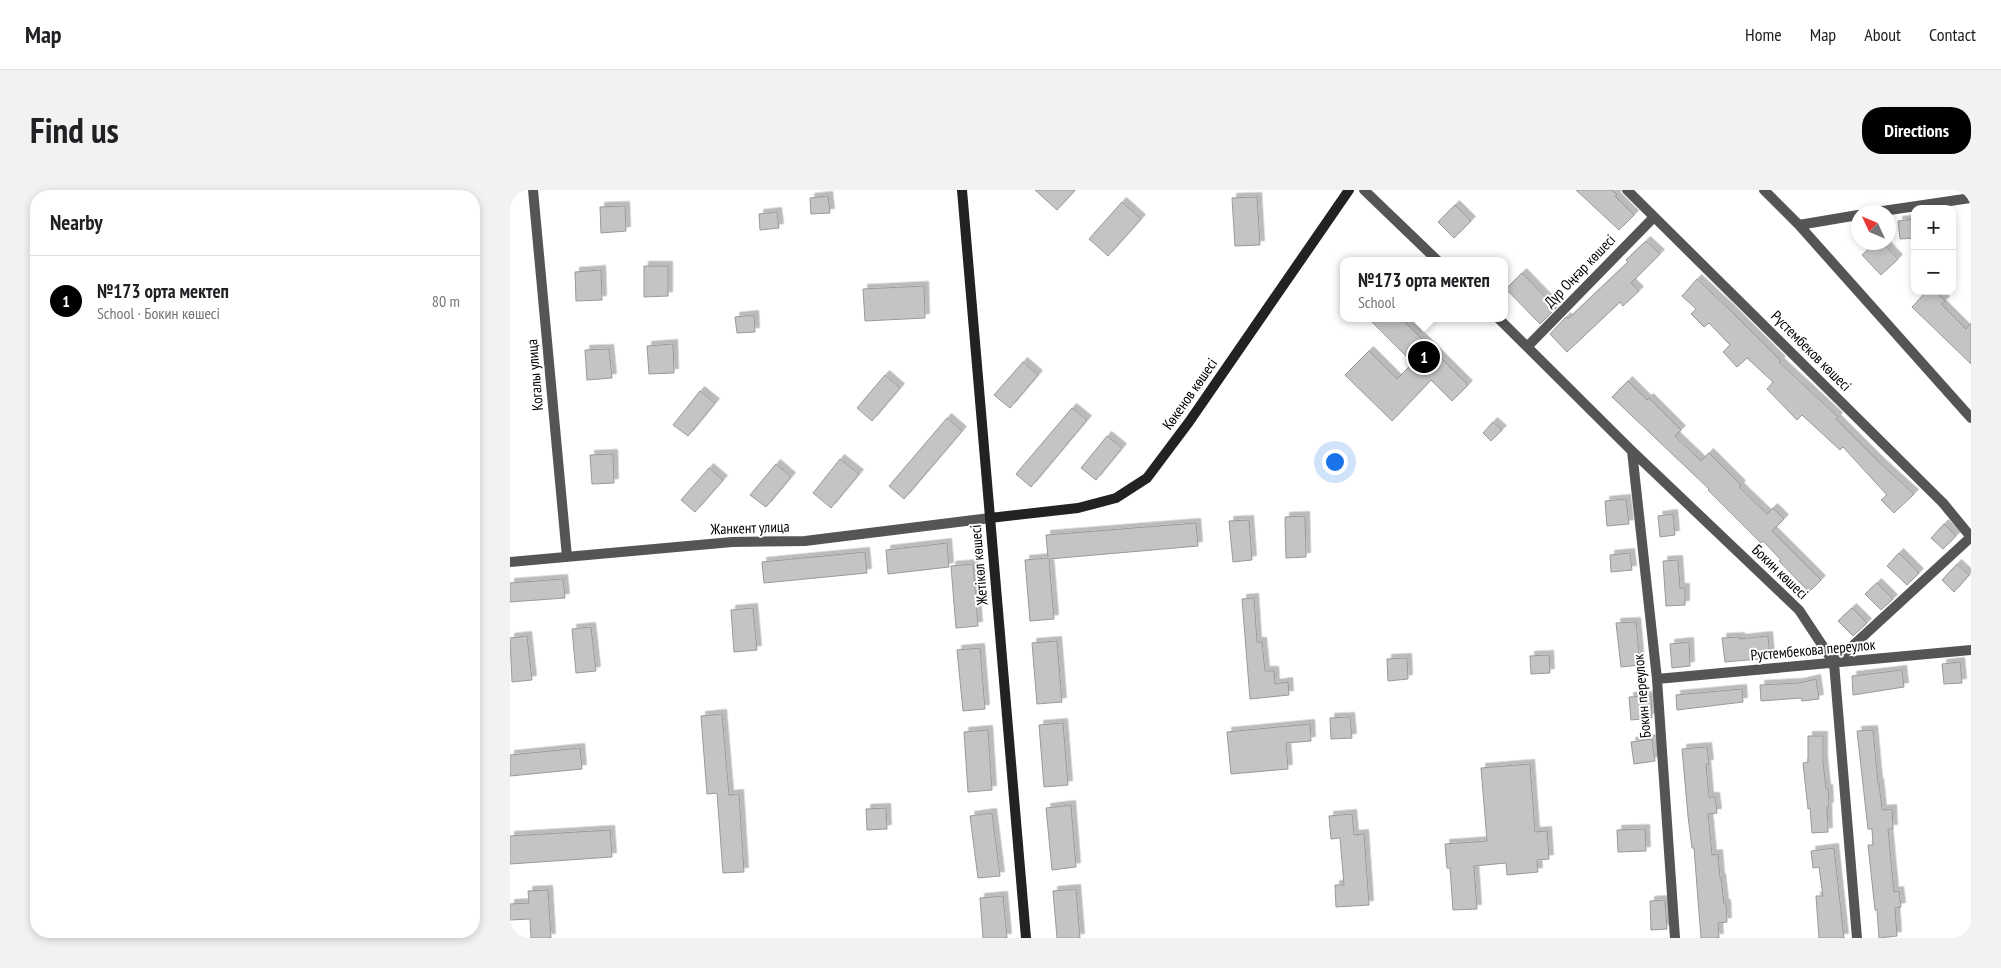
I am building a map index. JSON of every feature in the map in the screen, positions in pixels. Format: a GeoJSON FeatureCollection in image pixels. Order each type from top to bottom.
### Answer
{"type":"FeatureCollection","features":[{"type":"Feature","properties":{"kind":"street","name":"Когалы улица"},"geometry":{"type":"LineString","coordinates":[[532,190],[567,557]]}},
{"type":"Feature","properties":{"kind":"street","name":"Жетікөл көшесі"},"geometry":{"type":"LineString","coordinates":[[962,190],[1026,938]]}},
{"type":"Feature","properties":{"kind":"street","name":"Көкенов көшесі"},"geometry":{"type":"LineString","coordinates":[[990,518],[1078,508],[1116,498],[1147,478],[1195,414],[1349,190]]}},
{"type":"Feature","properties":{"kind":"street"},"geometry":{"type":"LineString","coordinates":[[1364,190],[1434,257]]}},
{"type":"Feature","properties":{"kind":"street","name":"Рүстембеков көшесі"},"geometry":{"type":"LineString","coordinates":[[1627,190],[1943,502],[1971,537]]}},
{"type":"Feature","properties":{"kind":"street"},"geometry":{"type":"LineString","coordinates":[[1764,190],[1798,225],[1971,418]]}},
{"type":"Feature","properties":{"kind":"street"},"geometry":{"type":"LineString","coordinates":[[1896,209],[1971,198]]}},
{"type":"Feature","properties":{"kind":"street"},"geometry":{"type":"LineString","coordinates":[[1798,225],[1851,216]]}},
{"type":"Feature","properties":{"kind":"street","name":"Дүр Оңғар көшесі"},"geometry":{"type":"LineString","coordinates":[[1528,346],[1654,217]]}},
{"type":"Feature","properties":{"kind":"street","name":"Бокин көшесі"},"geometry":{"type":"LineString","coordinates":[[1502,322],[1632,451],[1799,610],[1834,663],[1857,938]]}},
{"type":"Feature","properties":{"kind":"street","name":"Бокин переулок"},"geometry":{"type":"LineString","coordinates":[[1632,451],[1657,679],[1675,938]]}},
{"type":"Feature","properties":{"kind":"street","name":"Жанкент улица"},"geometry":{"type":"LineString","coordinates":[[510,562],[732,542],[805,541],[990,518]]}},
{"type":"Feature","properties":{"kind":"street"},"geometry":{"type":"LineString","coordinates":[[1834,663],[1971,537]]}},
{"type":"Feature","properties":{"kind":"street","name":"Рустембекова переулок"},"geometry":{"type":"LineString","coordinates":[[1657,679],[1971,650]]}},
{"type":"Feature","properties":{"kind":"building"},"geometry":{"type":"Polygon","coordinates":[[[1035,190],[1075,190],[1057,210],[1035,190]]]}},
{"type":"Feature","properties":{"kind":"building"},"geometry":{"type":"Polygon","coordinates":[[[1576,190],[1612,190],[1617,195],[1615,196],[1634,215],[1619,230],[1576,190]]]}},
{"type":"Feature","properties":{"kind":"building"},"geometry":{"type":"Polygon","coordinates":[[[828,196],[830,213],[811,214],[810,198],[828,196]]]}},
{"type":"Feature","properties":{"kind":"building"},"geometry":{"type":"Polygon","coordinates":[[[1257,197],[1260,245],[1235,246],[1232,198],[1257,197]]]}},
{"type":"Feature","properties":{"kind":"building"},"geometry":{"type":"Polygon","coordinates":[[[1122,202],[1141,219],[1108,256],[1089,239],[1122,202]]]}},
{"type":"Feature","properties":{"kind":"building"},"geometry":{"type":"Polygon","coordinates":[[[1455,205],[1471,221],[1454,238],[1438,222],[1455,205]]]}},
{"type":"Feature","properties":{"kind":"building"},"geometry":{"type":"Polygon","coordinates":[[[625,206],[626,231],[601,233],[600,207],[625,206]]]}},
{"type":"Feature","properties":{"kind":"building"},"geometry":{"type":"Polygon","coordinates":[[[777,212],[779,228],[760,230],[759,214],[777,212]]]}},
{"type":"Feature","properties":{"kind":"building"},"geometry":{"type":"Polygon","coordinates":[[[1911,219],[1911,238],[1900,239],[1898,221],[1911,219]]]}},
{"type":"Feature","properties":{"kind":"building"},"geometry":{"type":"Polygon","coordinates":[[[1646,241],[1660,254],[1631,283],[1639,291],[1623,306],[1620,302],[1567,352],[1550,334],[1566,317],[1568,319],[1628,262],[1626,260],[1646,241]]]}},
{"type":"Feature","properties":{"kind":"building"},"geometry":{"type":"Polygon","coordinates":[[[1867,250],[1890,250],[1898,259],[1881,275],[1862,255],[1867,250]]]}},
{"type":"Feature","properties":{"kind":"building"},"geometry":{"type":"Polygon","coordinates":[[[644,266],[668,266],[668,296],[644,297],[644,266]]]}},
{"type":"Feature","properties":{"kind":"building"},"geometry":{"type":"Polygon","coordinates":[[[601,270],[602,300],[576,301],[575,272],[601,270]]]}},
{"type":"Feature","properties":{"kind":"building"},"geometry":{"type":"Polygon","coordinates":[[[1522,273],[1556,308],[1540,324],[1508,291],[1508,287],[1522,273]]]}},
{"type":"Feature","properties":{"kind":"building"},"geometry":{"type":"Polygon","coordinates":[[[1697,279],[1781,361],[1779,362],[1838,417],[1836,419],[1880,463],[1914,494],[1894,513],[1881,500],[1887,495],[1843,447],[1840,450],[1802,415],[1797,420],[1767,389],[1773,382],[1747,358],[1737,367],[1723,352],[1730,345],[1709,323],[1704,327],[1691,314],[1696,309],[1682,296],[1697,279]]]}},
{"type":"Feature","properties":{"kind":"building"},"geometry":{"type":"Polygon","coordinates":[[[924,286],[925,318],[865,321],[863,289],[924,286]]]}},
{"type":"Feature","properties":{"kind":"building"},"geometry":{"type":"Polygon","coordinates":[[[1923,295],[1939,295],[1945,301],[1941,304],[1966,329],[1971,323],[1971,364],[1912,307],[1923,295]]]}},
{"type":"Feature","properties":{"kind":"building"},"geometry":{"type":"Polygon","coordinates":[[[754,315],[755,332],[737,333],[735,317],[754,315]]]}},
{"type":"Feature","properties":{"kind":"building"},"geometry":{"type":"Polygon","coordinates":[[[1372,322],[1405,322],[1468,385],[1452,401],[1431,380],[1392,421],[1345,375],[1369,351],[1397,379],[1413,363],[1372,322]]]}},
{"type":"Feature","properties":{"kind":"building"},"geometry":{"type":"Polygon","coordinates":[[[673,344],[674,373],[649,374],[647,346],[673,344]]]}},
{"type":"Feature","properties":{"kind":"building"},"geometry":{"type":"Polygon","coordinates":[[[609,349],[612,378],[587,380],[585,350],[609,349]]]}},
{"type":"Feature","properties":{"kind":"building"},"geometry":{"type":"Polygon","coordinates":[[[1023,362],[1038,375],[1010,408],[994,395],[1023,362]]]}},
{"type":"Feature","properties":{"kind":"building"},"geometry":{"type":"Polygon","coordinates":[[[885,375],[900,388],[872,421],[857,408],[885,375]]]}},
{"type":"Feature","properties":{"kind":"building"},"geometry":{"type":"Polygon","coordinates":[[[1628,381],[1647,400],[1649,398],[1681,430],[1675,436],[1701,461],[1709,453],[1741,485],[1739,487],[1767,514],[1773,508],[1784,519],[1772,531],[1821,580],[1809,592],[1779,561],[1781,560],[1763,541],[1761,543],[1709,489],[1612,397],[1628,381]]]}},
{"type":"Feature","properties":{"kind":"building"},"geometry":{"type":"Polygon","coordinates":[[[700,391],[715,403],[688,436],[673,425],[700,391]]]}},
{"type":"Feature","properties":{"kind":"building"},"geometry":{"type":"Polygon","coordinates":[[[1072,408],[1087,420],[1031,487],[1016,474],[1072,408]]]}},
{"type":"Feature","properties":{"kind":"building"},"geometry":{"type":"Polygon","coordinates":[[[947,418],[962,431],[904,499],[889,486],[947,418]]]}},
{"type":"Feature","properties":{"kind":"building"},"geometry":{"type":"Polygon","coordinates":[[[1493,422],[1502,430],[1491,441],[1483,433],[1493,422]]]}},
{"type":"Feature","properties":{"kind":"building"},"geometry":{"type":"Polygon","coordinates":[[[1107,436],[1122,448],[1096,480],[1081,468],[1107,436]]]}},
{"type":"Feature","properties":{"kind":"building"},"geometry":{"type":"Polygon","coordinates":[[[613,454],[614,483],[592,484],[590,455],[613,454]]]}},
{"type":"Feature","properties":{"kind":"building"},"geometry":{"type":"Polygon","coordinates":[[[840,459],[859,474],[831,508],[813,493],[840,459]]]}},
{"type":"Feature","properties":{"kind":"building"},"geometry":{"type":"Polygon","coordinates":[[[776,464],[791,477],[766,507],[750,495],[776,464]]]}},
{"type":"Feature","properties":{"kind":"building"},"geometry":{"type":"Polygon","coordinates":[[[709,468],[723,480],[695,512],[681,500],[709,468]]]}},
{"type":"Feature","properties":{"kind":"building"},"geometry":{"type":"Polygon","coordinates":[[[1626,499],[1629,524],[1607,526],[1605,501],[1626,499]]]}},
{"type":"Feature","properties":{"kind":"building"},"geometry":{"type":"Polygon","coordinates":[[[1673,514],[1675,535],[1660,537],[1658,516],[1673,514]]]}},
{"type":"Feature","properties":{"kind":"building"},"geometry":{"type":"Polygon","coordinates":[[[1305,516],[1306,557],[1286,558],[1285,517],[1305,516]]]}},
{"type":"Feature","properties":{"kind":"building"},"geometry":{"type":"Polygon","coordinates":[[[1249,520],[1252,560],[1233,562],[1229,521],[1249,520]]]}},
{"type":"Feature","properties":{"kind":"building"},"geometry":{"type":"Polygon","coordinates":[[[1196,523],[1198,546],[1049,559],[1054,619],[1030,621],[1025,560],[1048,558],[1046,535],[1196,523]]]}},
{"type":"Feature","properties":{"kind":"building"},"geometry":{"type":"Polygon","coordinates":[[[1944,524],[1956,536],[1943,549],[1931,538],[1944,524]]]}},
{"type":"Feature","properties":{"kind":"building"},"geometry":{"type":"Polygon","coordinates":[[[947,543],[949,567],[888,574],[886,550],[947,543]]]}},
{"type":"Feature","properties":{"kind":"building"},"geometry":{"type":"Polygon","coordinates":[[[865,552],[867,573],[764,583],[762,562],[865,552]]]}},
{"type":"Feature","properties":{"kind":"building"},"geometry":{"type":"Polygon","coordinates":[[[1630,553],[1632,570],[1611,572],[1610,555],[1630,553]]]}},
{"type":"Feature","properties":{"kind":"building"},"geometry":{"type":"Polygon","coordinates":[[[1899,553],[1919,573],[1907,585],[1887,566],[1899,553]]]}},
{"type":"Feature","properties":{"kind":"building"},"geometry":{"type":"Polygon","coordinates":[[[1678,560],[1680,588],[1685,588],[1685,605],[1666,606],[1663,561],[1678,560]]]}},
{"type":"Feature","properties":{"kind":"building"},"geometry":{"type":"Polygon","coordinates":[[[973,564],[978,626],[956,628],[951,566],[973,564]]]}},
{"type":"Feature","properties":{"kind":"building"},"geometry":{"type":"Polygon","coordinates":[[[1957,564],[1969,575],[1954,592],[1942,580],[1957,564]]]}},
{"type":"Feature","properties":{"kind":"building"},"geometry":{"type":"Polygon","coordinates":[[[563,579],[565,598],[510,602],[510,583],[563,579]]]}},
{"type":"Feature","properties":{"kind":"building"},"geometry":{"type":"Polygon","coordinates":[[[1877,583],[1893,599],[1881,610],[1865,594],[1877,583]]]}},
{"type":"Feature","properties":{"kind":"building"},"geometry":{"type":"Polygon","coordinates":[[[1254,598],[1257,642],[1262,642],[1265,671],[1274,671],[1275,684],[1288,682],[1289,695],[1250,699],[1242,599],[1254,598]]]}},
{"type":"Feature","properties":{"kind":"building"},"geometry":{"type":"Polygon","coordinates":[[[753,608],[757,650],[734,652],[731,610],[753,608]]]}},
{"type":"Feature","properties":{"kind":"building"},"geometry":{"type":"Polygon","coordinates":[[[1852,608],[1867,623],[1853,636],[1838,621],[1852,608]]]}},
{"type":"Feature","properties":{"kind":"building"},"geometry":{"type":"Polygon","coordinates":[[[1636,622],[1640,665],[1621,667],[1616,623],[1636,622]]]}},
{"type":"Feature","properties":{"kind":"building"},"geometry":{"type":"Polygon","coordinates":[[[591,627],[596,671],[576,673],[572,629],[591,627]]]}},
{"type":"Feature","properties":{"kind":"building"},"geometry":{"type":"Polygon","coordinates":[[[527,636],[532,680],[512,682],[510,638],[527,636]]]}},
{"type":"Feature","properties":{"kind":"building"},"geometry":{"type":"Polygon","coordinates":[[[1768,636],[1770,658],[1725,662],[1722,638],[1740,637],[1740,639],[1768,636]]]}},
{"type":"Feature","properties":{"kind":"building"},"geometry":{"type":"Polygon","coordinates":[[[1057,641],[1062,702],[1037,704],[1032,643],[1057,641]]]}},
{"type":"Feature","properties":{"kind":"building"},"geometry":{"type":"Polygon","coordinates":[[[1689,642],[1690,666],[1672,668],[1670,644],[1689,642]]]}},
{"type":"Feature","properties":{"kind":"building"},"geometry":{"type":"Polygon","coordinates":[[[980,648],[985,709],[963,711],[957,650],[980,648]]]}},
{"type":"Feature","properties":{"kind":"building"},"geometry":{"type":"Polygon","coordinates":[[[1549,655],[1550,673],[1531,674],[1530,656],[1549,655]]]}},
{"type":"Feature","properties":{"kind":"building"},"geometry":{"type":"Polygon","coordinates":[[[1407,658],[1408,679],[1388,681],[1387,659],[1407,658]]]}},
{"type":"Feature","properties":{"kind":"building"},"geometry":{"type":"Polygon","coordinates":[[[1960,662],[1962,683],[1944,684],[1942,664],[1960,662]]]}},
{"type":"Feature","properties":{"kind":"building"},"geometry":{"type":"Polygon","coordinates":[[[1902,670],[1904,687],[1853,695],[1852,676],[1902,670]]]}},
{"type":"Feature","properties":{"kind":"building"},"geometry":{"type":"Polygon","coordinates":[[[1816,679],[1819,699],[1802,701],[1801,698],[1761,701],[1760,685],[1799,683],[1816,679]]]}},
{"type":"Feature","properties":{"kind":"building"},"geometry":{"type":"Polygon","coordinates":[[[1742,689],[1743,702],[1677,710],[1676,695],[1742,689]]]}},
{"type":"Feature","properties":{"kind":"building"},"geometry":{"type":"Polygon","coordinates":[[[1651,696],[1652,718],[1631,720],[1629,697],[1651,696]]]}},
{"type":"Feature","properties":{"kind":"building"},"geometry":{"type":"Polygon","coordinates":[[[722,714],[729,795],[739,794],[744,872],[723,873],[717,793],[707,794],[701,716],[722,714]]]}},
{"type":"Feature","properties":{"kind":"building"},"geometry":{"type":"Polygon","coordinates":[[[1350,717],[1352,738],[1331,739],[1330,718],[1350,717]]]}},
{"type":"Feature","properties":{"kind":"building"},"geometry":{"type":"Polygon","coordinates":[[[1063,723],[1068,785],[1044,787],[1039,725],[1063,723]]]}},
{"type":"Feature","properties":{"kind":"building"},"geometry":{"type":"Polygon","coordinates":[[[1310,724],[1311,741],[1286,743],[1288,769],[1231,774],[1227,732],[1310,724]]]}},
{"type":"Feature","properties":{"kind":"building"},"geometry":{"type":"Polygon","coordinates":[[[988,730],[992,790],[968,792],[964,732],[988,730]]]}},
{"type":"Feature","properties":{"kind":"building"},"geometry":{"type":"Polygon","coordinates":[[[1873,730],[1882,810],[1892,809],[1893,829],[1888,829],[1894,892],[1899,891],[1901,907],[1895,908],[1897,936],[1879,938],[1868,845],[1873,845],[1872,829],[1868,829],[1857,731],[1873,730]]]}},
{"type":"Feature","properties":{"kind":"building"},"geometry":{"type":"Polygon","coordinates":[[[1808,736],[1823,736],[1823,761],[1829,807],[1827,807],[1828,832],[1812,833],[1803,763],[1808,762],[1808,736]]]}},
{"type":"Feature","properties":{"kind":"building"},"geometry":{"type":"Polygon","coordinates":[[[1652,739],[1655,761],[1634,764],[1631,742],[1652,739]]]}},
{"type":"Feature","properties":{"kind":"building"},"geometry":{"type":"Polygon","coordinates":[[[1707,747],[1709,764],[1706,764],[1709,797],[1715,797],[1717,813],[1708,814],[1712,855],[1718,854],[1724,904],[1726,904],[1727,922],[1718,923],[1719,938],[1701,938],[1694,848],[1692,848],[1688,816],[1682,749],[1707,747]]]}},
{"type":"Feature","properties":{"kind":"building"},"geometry":{"type":"Polygon","coordinates":[[[580,748],[582,769],[510,776],[510,755],[580,748]]]}},
{"type":"Feature","properties":{"kind":"building"},"geometry":{"type":"Polygon","coordinates":[[[1530,764],[1535,832],[1547,831],[1549,859],[1537,860],[1538,872],[1507,875],[1506,863],[1474,866],[1477,909],[1453,910],[1450,868],[1447,868],[1445,844],[1487,841],[1481,768],[1530,764]]]}},
{"type":"Feature","properties":{"kind":"building"},"geometry":{"type":"Polygon","coordinates":[[[1071,805],[1076,867],[1052,870],[1046,808],[1071,805]]]}},
{"type":"Feature","properties":{"kind":"building"},"geometry":{"type":"Polygon","coordinates":[[[886,808],[887,829],[867,830],[866,809],[886,808]]]}},
{"type":"Feature","properties":{"kind":"building"},"geometry":{"type":"Polygon","coordinates":[[[992,813],[1000,876],[978,878],[970,816],[992,813]]]}},
{"type":"Feature","properties":{"kind":"building"},"geometry":{"type":"Polygon","coordinates":[[[1352,814],[1354,835],[1364,834],[1369,905],[1336,907],[1335,885],[1344,885],[1340,838],[1331,839],[1329,816],[1352,814]]]}},
{"type":"Feature","properties":{"kind":"building"},"geometry":{"type":"Polygon","coordinates":[[[1645,829],[1646,851],[1618,852],[1617,830],[1645,829]]]}},
{"type":"Feature","properties":{"kind":"building"},"geometry":{"type":"Polygon","coordinates":[[[610,830],[612,857],[510,864],[510,836],[610,830]]]}},
{"type":"Feature","properties":{"kind":"building"},"geometry":{"type":"Polygon","coordinates":[[[1834,848],[1844,938],[1819,938],[1816,896],[1823,896],[1819,867],[1813,868],[1811,851],[1834,848]]]}},
{"type":"Feature","properties":{"kind":"building"},"geometry":{"type":"Polygon","coordinates":[[[1076,889],[1080,938],[1057,938],[1053,891],[1076,889]]]}},
{"type":"Feature","properties":{"kind":"building"},"geometry":{"type":"Polygon","coordinates":[[[548,890],[551,938],[531,938],[530,919],[510,920],[510,904],[529,903],[528,891],[548,890]]]}},
{"type":"Feature","properties":{"kind":"building"},"geometry":{"type":"Polygon","coordinates":[[[1003,896],[1007,938],[983,938],[980,898],[1003,896]]]}},
{"type":"Feature","properties":{"kind":"building"},"geometry":{"type":"Polygon","coordinates":[[[1665,900],[1667,929],[1651,930],[1650,901],[1665,900]]]}},
{"type":"Feature","properties":{"kind":"place","name":"№173 орта мектеп"},"geometry":{"type":"Point","coordinates":[1424,357]}}]}
